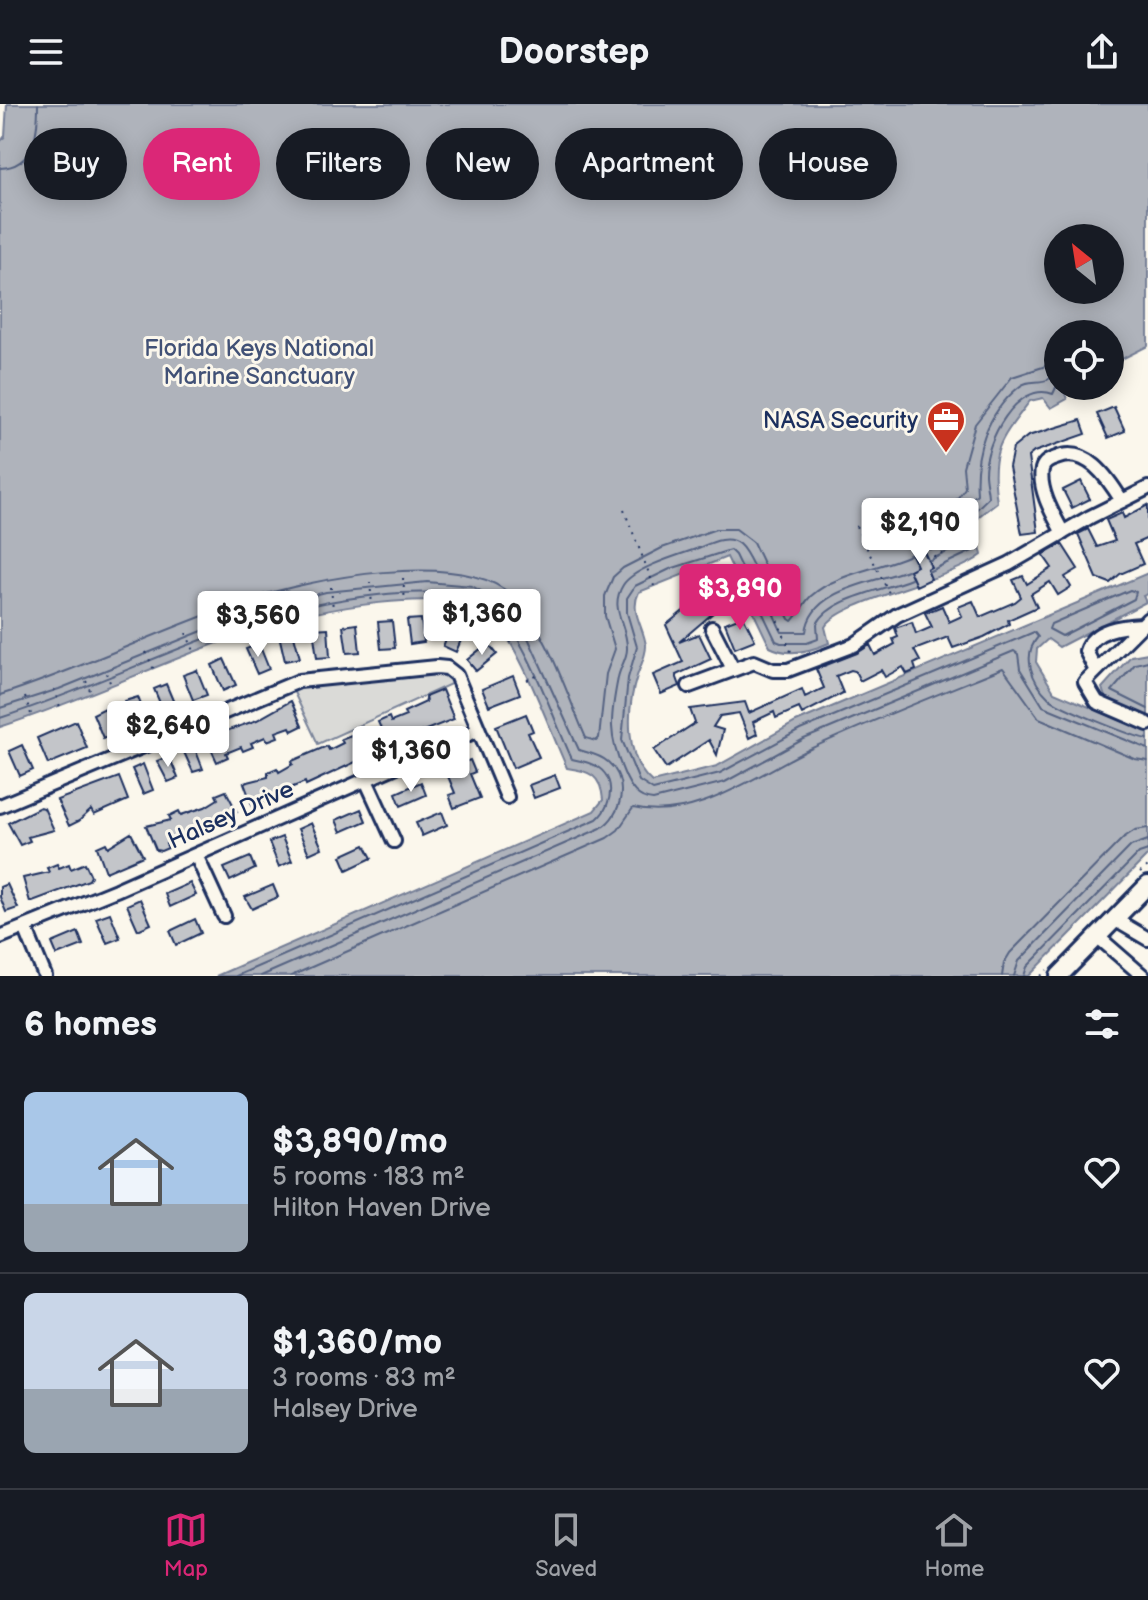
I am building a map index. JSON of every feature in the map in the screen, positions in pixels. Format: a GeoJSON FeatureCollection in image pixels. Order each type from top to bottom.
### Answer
{"type":"FeatureCollection","features":[{"type":"Feature","properties":{"kind":"main road"},"geometry":{"type":"LineString","coordinates":[[1066,974],[1097,936],[1148,885]]}},
{"type":"Feature","properties":{"kind":"street"},"geometry":{"type":"LineString","coordinates":[[1063,533],[1049,505],[1042,479],[1042,467],[1047,461],[1073,455],[1093,464],[1109,480],[1122,501]]}},
{"type":"Feature","properties":{"kind":"street"},"geometry":{"type":"LineString","coordinates":[[689,686],[754,662],[773,670],[788,670],[854,645],[897,615],[1009,564],[1148,488]]}},
{"type":"Feature","properties":{"kind":"street"},"geometry":{"type":"LineString","coordinates":[[1096,671],[1086,651],[1094,637],[1115,628],[1146,624]]}},
{"type":"Feature","properties":{"kind":"street"},"geometry":{"type":"LineString","coordinates":[[1146,624],[1085,682],[1097,702],[1148,724]]}},
{"type":"Feature","properties":{"kind":"street"},"geometry":{"type":"LineString","coordinates":[[712,628],[733,669]]}},
{"type":"Feature","properties":{"kind":"street"},"geometry":{"type":"LineString","coordinates":[[0,806],[311,678],[447,668],[456,675],[507,797]]}},
{"type":"Feature","properties":{"kind":"street","name":"Halsey Drive"},"geometry":{"type":"LineString","coordinates":[[0,937],[196,855],[478,730]]}},
{"type":"Feature","properties":{"kind":"street"},"geometry":{"type":"LineString","coordinates":[[366,780],[394,841]]}},
{"type":"Feature","properties":{"kind":"street"},"geometry":{"type":"LineString","coordinates":[[196,855],[224,916]]}},
{"type":"Feature","properties":{"kind":"street"},"geometry":{"type":"LineString","coordinates":[[1114,919],[1148,939]]}},
{"type":"Feature","properties":{"kind":"street"},"geometry":{"type":"LineString","coordinates":[[25,927],[45,976]]}},
{"type":"Feature","properties":{"kind":"street"},"geometry":{"type":"LineString","coordinates":[[1097,936],[1143,976]]}},
{"type":"Feature","properties":{"kind":"street"},"geometry":{"type":"LineString","coordinates":[[1121,957],[1124,970],[1130,976]]}},
{"type":"Feature","properties":{"kind":"path"},"geometry":{"type":"LineString","coordinates":[[624,510],[654,586]]}},
{"type":"Feature","properties":{"kind":"path"},"geometry":{"type":"LineString","coordinates":[[917,519],[934,556],[944,553]]}},
{"type":"Feature","properties":{"kind":"path"},"geometry":{"type":"LineString","coordinates":[[856,526],[889,593]]}},
{"type":"Feature","properties":{"kind":"path"},"geometry":{"type":"LineString","coordinates":[[403,578],[405,602]]}},
{"type":"Feature","properties":{"kind":"path"},"geometry":{"type":"LineString","coordinates":[[370,582],[372,605]]}},
{"type":"Feature","properties":{"kind":"path"},"geometry":{"type":"LineString","coordinates":[[331,587],[333,609]]}},
{"type":"Feature","properties":{"kind":"path"},"geometry":{"type":"LineString","coordinates":[[289,597],[294,619]]}},
{"type":"Feature","properties":{"kind":"path"},"geometry":{"type":"LineString","coordinates":[[249,611],[255,608],[262,627]]}},
{"type":"Feature","properties":{"kind":"path"},"geometry":{"type":"LineString","coordinates":[[774,613],[794,658]]}},
{"type":"Feature","properties":{"kind":"path"},"geometry":{"type":"LineString","coordinates":[[221,622],[229,639]]}},
{"type":"Feature","properties":{"kind":"path"},"geometry":{"type":"LineString","coordinates":[[499,627],[509,622]]}},
{"type":"Feature","properties":{"kind":"path"},"geometry":{"type":"LineString","coordinates":[[186,633],[195,653]]}},
{"type":"Feature","properties":{"kind":"path"},"geometry":{"type":"LineString","coordinates":[[510,642],[521,638]]}},
{"type":"Feature","properties":{"kind":"path"},"geometry":{"type":"LineString","coordinates":[[146,652],[154,670]]}},
{"type":"Feature","properties":{"kind":"path"},"geometry":{"type":"LineString","coordinates":[[106,673],[112,687]]}},
{"type":"Feature","properties":{"kind":"path"},"geometry":{"type":"LineString","coordinates":[[527,680],[539,675]]}},
{"type":"Feature","properties":{"kind":"path"},"geometry":{"type":"LineString","coordinates":[[86,681],[92,695]]}},
{"type":"Feature","properties":{"kind":"path"},"geometry":{"type":"LineString","coordinates":[[54,689],[60,707]]}},
{"type":"Feature","properties":{"kind":"path"},"geometry":{"type":"LineString","coordinates":[[25,697],[32,717]]}},
{"type":"Feature","properties":{"kind":"shaded area"},"geometry":{"type":"Polygon","coordinates":[[[433,671],[445,674],[453,683],[318,744],[292,688],[433,671]]]}},
{"type":"Feature","properties":{"kind":"water","name":"Florida Keys National Marine Sanctuary"},"geometry":{"type":"Polygon","coordinates":[[[7,104],[1148,104],[1148,346],[1124,358],[1124,320],[1044,320],[1044,399],[1030,401],[999,447],[995,470],[997,502],[978,517],[975,524],[982,555],[946,573],[851,608],[825,627],[829,643],[800,652],[785,652],[770,647],[727,557],[639,592],[636,613],[646,650],[631,702],[630,732],[636,760],[652,782],[717,766],[796,722],[1148,573],[1148,594],[1143,596],[1146,602],[1059,647],[1048,639],[1037,649],[1036,662],[1054,692],[1148,732],[1148,855],[1029,976],[216,976],[594,811],[603,800],[602,792],[593,776],[567,768],[523,666],[502,629],[491,617],[472,607],[446,602],[379,603],[311,614],[261,627],[0,727],[0,142],[5,136],[7,104]]]}},
{"type":"Feature","properties":{"kind":"water","name":"Florida Keys National Marine Sanctuary"},"geometry":{"type":"Polygon","coordinates":[[[1045,400],[1065,400],[1051,408],[1045,400]]]}},
{"type":"Feature","properties":{"kind":"water"},"geometry":{"type":"Polygon","coordinates":[[[1148,653],[1148,717],[1106,700],[1102,688],[1131,656],[1148,653]]]}},
{"type":"Feature","properties":{"kind":"building"},"geometry":{"type":"Polygon","coordinates":[[[1114,407],[1125,431],[1108,438],[1097,414],[1114,407]]]}},
{"type":"Feature","properties":{"kind":"building"},"geometry":{"type":"Polygon","coordinates":[[[1081,420],[1086,434],[1034,452],[1028,457],[1038,532],[1022,534],[1009,467],[1013,448],[1028,436],[1081,420]]]}},
{"type":"Feature","properties":{"kind":"building"},"geometry":{"type":"Polygon","coordinates":[[[1081,481],[1090,499],[1072,508],[1063,490],[1081,481]]]}},
{"type":"Feature","properties":{"kind":"building"},"geometry":{"type":"Polygon","coordinates":[[[1148,505],[1148,538],[1134,544],[1143,564],[1120,574],[1110,583],[1097,578],[1078,534],[1088,529],[1097,547],[1115,541],[1106,520],[1122,513],[1124,518],[1148,505]]]}},
{"type":"Feature","properties":{"kind":"building"},"geometry":{"type":"Polygon","coordinates":[[[1062,544],[1078,569],[1065,577],[1071,587],[1058,595],[1050,582],[1031,594],[1037,607],[1008,620],[1009,624],[984,637],[953,648],[948,637],[914,650],[920,661],[914,664],[916,670],[907,674],[903,667],[885,677],[881,670],[860,681],[855,671],[851,670],[836,676],[843,693],[802,714],[799,708],[776,718],[774,712],[753,722],[757,734],[749,738],[739,713],[720,716],[713,727],[723,730],[717,755],[709,740],[666,768],[654,750],[695,723],[690,709],[745,702],[749,713],[802,689],[805,697],[824,688],[816,669],[870,645],[875,655],[895,644],[893,639],[898,637],[895,628],[912,622],[916,634],[932,627],[925,613],[942,606],[949,622],[962,616],[958,607],[973,601],[980,617],[1015,602],[1021,597],[1013,580],[1023,576],[1027,584],[1052,568],[1043,555],[1062,544]]]}},
{"type":"Feature","properties":{"kind":"building"},"geometry":{"type":"Polygon","coordinates":[[[921,545],[931,567],[927,569],[931,579],[916,586],[909,570],[917,566],[910,550],[921,545]]]}},
{"type":"Feature","properties":{"kind":"building"},"geometry":{"type":"Polygon","coordinates":[[[724,571],[740,590],[679,642],[699,634],[711,659],[676,675],[680,686],[661,694],[653,675],[683,662],[666,625],[698,599],[693,594],[724,571]]]}},
{"type":"Feature","properties":{"kind":"building"},"geometry":{"type":"Polygon","coordinates":[[[743,616],[755,640],[735,648],[725,623],[743,616]]]}},
{"type":"Feature","properties":{"kind":"building"},"geometry":{"type":"Polygon","coordinates":[[[421,619],[424,642],[410,644],[407,620],[421,619]]]}},
{"type":"Feature","properties":{"kind":"building"},"geometry":{"type":"Polygon","coordinates":[[[392,621],[395,648],[381,649],[378,622],[392,621]]]}},
{"type":"Feature","properties":{"kind":"building"},"geometry":{"type":"Polygon","coordinates":[[[454,621],[467,626],[456,652],[443,646],[454,621]]]}},
{"type":"Feature","properties":{"kind":"building"},"geometry":{"type":"Polygon","coordinates":[[[357,624],[360,652],[347,653],[343,626],[357,624]]]}},
{"type":"Feature","properties":{"kind":"building"},"geometry":{"type":"Polygon","coordinates":[[[328,628],[330,657],[317,658],[313,629],[328,628]]]}},
{"type":"Feature","properties":{"kind":"building"},"geometry":{"type":"Polygon","coordinates":[[[293,632],[300,658],[285,661],[279,635],[293,632]]]}},
{"type":"Feature","properties":{"kind":"building"},"geometry":{"type":"Polygon","coordinates":[[[488,643],[497,654],[476,671],[467,660],[488,643]]]}},
{"type":"Feature","properties":{"kind":"building"},"geometry":{"type":"Polygon","coordinates":[[[259,644],[269,669],[257,674],[246,649],[259,644]]]}},
{"type":"Feature","properties":{"kind":"building"},"geometry":{"type":"Polygon","coordinates":[[[224,659],[236,685],[223,691],[212,665],[224,659]]]}},
{"type":"Feature","properties":{"kind":"building"},"geometry":{"type":"Polygon","coordinates":[[[197,670],[207,695],[193,700],[183,675],[197,670]]]}},
{"type":"Feature","properties":{"kind":"building"},"geometry":{"type":"Polygon","coordinates":[[[513,676],[520,694],[489,706],[482,689],[513,676]]]}},
{"type":"Feature","properties":{"kind":"building"},"geometry":{"type":"Polygon","coordinates":[[[166,684],[177,710],[165,715],[154,689],[166,684]]]}},
{"type":"Feature","properties":{"kind":"building"},"geometry":{"type":"Polygon","coordinates":[[[442,690],[454,719],[395,742],[390,748],[378,722],[389,717],[391,722],[406,716],[404,712],[426,702],[425,697],[442,690]]]}},
{"type":"Feature","properties":{"kind":"building"},"geometry":{"type":"Polygon","coordinates":[[[138,697],[147,721],[135,726],[125,701],[138,697]]]}},
{"type":"Feature","properties":{"kind":"building"},"geometry":{"type":"Polygon","coordinates":[[[291,701],[302,726],[292,731],[290,727],[276,732],[278,737],[267,741],[265,737],[251,743],[253,747],[243,751],[241,747],[226,753],[228,757],[217,762],[206,738],[257,720],[291,701]]]}},
{"type":"Feature","properties":{"kind":"building"},"geometry":{"type":"Polygon","coordinates":[[[105,708],[116,733],[103,738],[93,714],[105,708]]]}},
{"type":"Feature","properties":{"kind":"building"},"geometry":{"type":"Polygon","coordinates":[[[526,714],[533,731],[528,733],[539,757],[513,768],[496,726],[526,714]]]}},
{"type":"Feature","properties":{"kind":"building"},"geometry":{"type":"Polygon","coordinates":[[[76,721],[87,748],[48,764],[37,738],[76,721]]]}},
{"type":"Feature","properties":{"kind":"building"},"geometry":{"type":"Polygon","coordinates":[[[351,735],[362,759],[253,807],[244,783],[268,777],[268,772],[277,768],[279,772],[293,764],[292,761],[327,746],[329,750],[351,735]]]}},
{"type":"Feature","properties":{"kind":"building"},"geometry":{"type":"Polygon","coordinates":[[[22,745],[33,770],[20,776],[9,751],[22,745]]]}},
{"type":"Feature","properties":{"kind":"building"},"geometry":{"type":"Polygon","coordinates":[[[194,746],[203,769],[193,772],[183,750],[194,746]]]}},
{"type":"Feature","properties":{"kind":"building"},"geometry":{"type":"Polygon","coordinates":[[[169,756],[178,778],[168,782],[157,761],[169,756]]]}},
{"type":"Feature","properties":{"kind":"building"},"geometry":{"type":"Polygon","coordinates":[[[470,760],[475,772],[470,774],[480,798],[454,808],[449,795],[455,793],[445,769],[470,760]]]}},
{"type":"Feature","properties":{"kind":"building"},"geometry":{"type":"Polygon","coordinates":[[[143,764],[153,790],[143,794],[132,769],[143,764]]]}},
{"type":"Feature","properties":{"kind":"building"},"geometry":{"type":"Polygon","coordinates":[[[555,775],[560,788],[534,798],[529,785],[555,775]]]}},
{"type":"Feature","properties":{"kind":"building"},"geometry":{"type":"Polygon","coordinates":[[[119,777],[128,800],[94,815],[91,810],[69,826],[57,800],[119,777]]]}},
{"type":"Feature","properties":{"kind":"building"},"geometry":{"type":"Polygon","coordinates":[[[421,782],[426,795],[401,806],[396,793],[421,782]]]}},
{"type":"Feature","properties":{"kind":"building"},"geometry":{"type":"Polygon","coordinates":[[[226,791],[237,812],[214,822],[215,826],[204,832],[183,840],[182,837],[166,844],[168,848],[156,850],[146,826],[171,820],[169,816],[179,811],[181,815],[205,807],[218,799],[216,795],[226,791]]]}},
{"type":"Feature","properties":{"kind":"building"},"geometry":{"type":"Polygon","coordinates":[[[40,807],[44,808],[54,830],[28,837],[30,841],[20,845],[8,823],[40,807]]]}},
{"type":"Feature","properties":{"kind":"building"},"geometry":{"type":"Polygon","coordinates":[[[361,809],[366,821],[341,832],[336,820],[361,809]]]}},
{"type":"Feature","properties":{"kind":"building"},"geometry":{"type":"Polygon","coordinates":[[[442,812],[447,825],[422,836],[416,823],[442,812]]]}},
{"type":"Feature","properties":{"kind":"building"},"geometry":{"type":"Polygon","coordinates":[[[311,823],[322,848],[309,854],[298,829],[311,823]]]}},
{"type":"Feature","properties":{"kind":"building"},"geometry":{"type":"Polygon","coordinates":[[[131,833],[143,856],[106,872],[97,847],[106,843],[108,847],[131,833]]]}},
{"type":"Feature","properties":{"kind":"building"},"geometry":{"type":"Polygon","coordinates":[[[282,837],[292,861],[279,867],[269,842],[282,837]]]}},
{"type":"Feature","properties":{"kind":"building"},"geometry":{"type":"Polygon","coordinates":[[[365,845],[372,858],[347,870],[341,856],[365,845]]]}},
{"type":"Feature","properties":{"kind":"building"},"geometry":{"type":"Polygon","coordinates":[[[250,857],[255,869],[230,881],[224,868],[250,857]]]}},
{"type":"Feature","properties":{"kind":"building"},"geometry":{"type":"Polygon","coordinates":[[[85,863],[91,876],[89,880],[30,902],[23,878],[49,872],[47,868],[57,864],[59,868],[69,864],[71,869],[85,863]]]}},
{"type":"Feature","properties":{"kind":"building"},"geometry":{"type":"Polygon","coordinates":[[[190,883],[196,895],[170,907],[165,894],[190,883]]]}},
{"type":"Feature","properties":{"kind":"building"},"geometry":{"type":"Polygon","coordinates":[[[7,884],[18,908],[6,912],[0,887],[7,884]]]}},
{"type":"Feature","properties":{"kind":"building"},"geometry":{"type":"Polygon","coordinates":[[[273,885],[278,897],[252,909],[245,897],[273,885]]]}},
{"type":"Feature","properties":{"kind":"building"},"geometry":{"type":"Polygon","coordinates":[[[140,899],[151,924],[138,930],[127,905],[140,899]]]}},
{"type":"Feature","properties":{"kind":"building"},"geometry":{"type":"Polygon","coordinates":[[[110,913],[120,938],[107,943],[96,918],[110,913]]]}},
{"type":"Feature","properties":{"kind":"building"},"geometry":{"type":"Polygon","coordinates":[[[195,919],[201,933],[176,945],[170,931],[195,919]]]}},
{"type":"Feature","properties":{"kind":"building"},"geometry":{"type":"Polygon","coordinates":[[[78,932],[83,945],[57,955],[52,943],[78,932]]]}},
{"type":"Feature","properties":{"kind":"place","name":"NASA Security"},"geometry":{"type":"Point","coordinates":[946,454]}}]}
